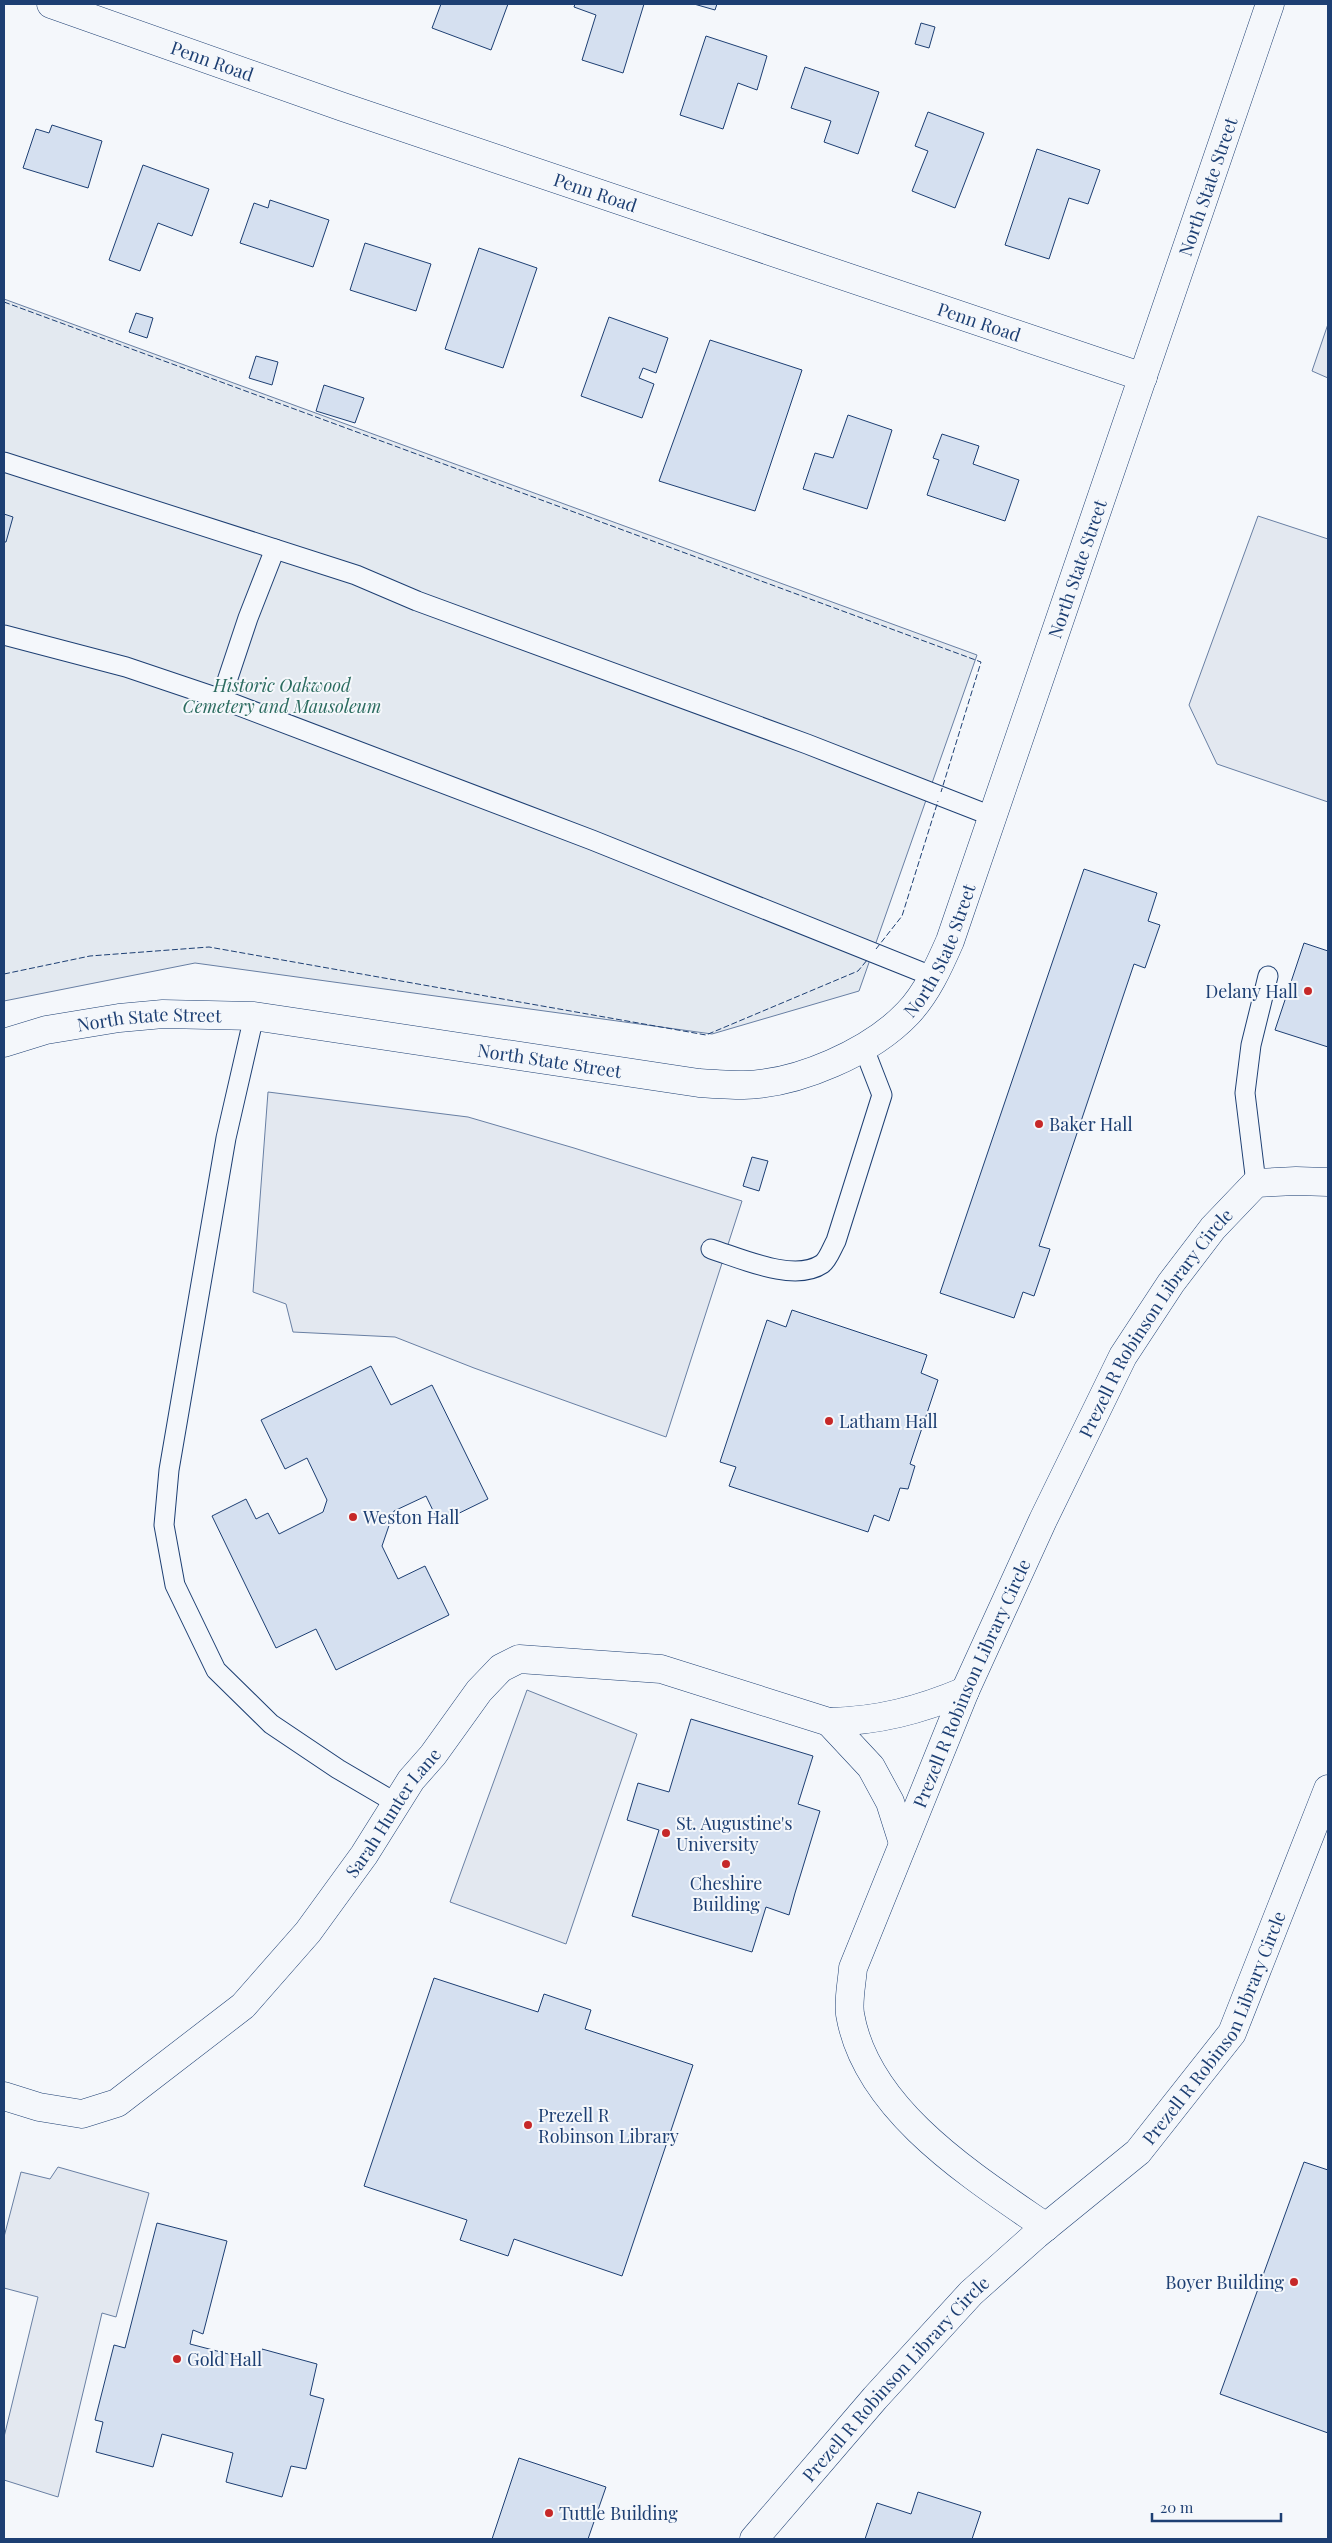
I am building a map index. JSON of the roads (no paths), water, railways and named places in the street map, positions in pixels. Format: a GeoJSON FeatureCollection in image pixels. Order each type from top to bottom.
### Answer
{"type":"FeatureCollection","features":[{"type":"Feature","properties":{"kind":"street","name":"Penn Road"},"geometry":{"type":"LineString","coordinates":[[51,4],[362,113],[1143,377]]}},
{"type":"Feature","properties":{"kind":"street","name":"North State Street"},"geometry":{"type":"LineString","coordinates":[[4,1043],[46,1030],[119,1018],[163,1014],[254,1016],[699,1083],[745,1085],[791,1079],[822,1068],[863,1046],[908,1013],[934,977],[950,942],[1270,4]]}},
{"type":"Feature","properties":{"kind":"street"},"geometry":{"type":"LineString","coordinates":[[1256,1183],[1328,1182]]}},
{"type":"Feature","properties":{"kind":"street","name":"Prezell R Robinson Library Circle"},"geometry":{"type":"LineString","coordinates":[[1046,2227],[966,2171],[920,2129],[878,2084],[861,2049],[850,2013],[853,1968],[965,1691],[1123,1356],[1171,1283],[1213,1228],[1256,1183]]}},
{"type":"Feature","properties":{"kind":"street","name":"Sarah Hunter Lane"},"geometry":{"type":"LineString","coordinates":[[4,2096],[39,2107],[82,2114],[117,2103],[243,2006],[308,1932],[364,1855],[411,1780],[433,1755],[479,1691],[501,1668],[519,1658],[661,1669],[829,1722],[855,1722],[901,1715],[932,1705],[965,1691]]}},
{"type":"Feature","properties":{"kind":"street","name":"Sarah Hunter Lane"},"geometry":{"type":"LineString","coordinates":[[829,1722],[872,1767],[890,1802],[903,1843]]}},
{"type":"Feature","properties":{"kind":"street","name":"Prezell R Robinson Library Circle"},"geometry":{"type":"LineString","coordinates":[[754,2539],[875,2398],[971,2293],[1046,2227],[1138,2152],[1232,2033],[1328,1790]]}},
{"type":"Feature","properties":{"kind":"lane"},"geometry":{"type":"LineString","coordinates":[[4,462],[356,576],[807,744],[994,817]]}},
{"type":"Feature","properties":{"kind":"lane"},"geometry":{"type":"LineString","coordinates":[[221,699],[248,618],[274,549]]}},
{"type":"Feature","properties":{"kind":"lane"},"geometry":{"type":"LineString","coordinates":[[4,635],[126,667],[221,699],[592,840],[934,977]]}},
{"type":"Feature","properties":{"kind":"lane"},"geometry":{"type":"LineString","coordinates":[[1256,1183],[1245,1093],[1251,1045],[1268,976]]}},
{"type":"Feature","properties":{"kind":"lane"},"geometry":{"type":"LineString","coordinates":[[254,1016],[226,1138],[169,1470],[164,1525],[165,1534],[175,1585],[216,1670],[271,1724],[338,1769],[396,1804]]}},
{"type":"Feature","properties":{"kind":"lane"},"geometry":{"type":"LineString","coordinates":[[710,1249],[782,1270],[807,1271],[823,1263],[836,1241],[882,1095],[863,1046]]}},
{"type":"Feature","properties":{"kind":"place","name":"Delany Hall"},"geometry":{"type":"Point","coordinates":[1308,991]}},
{"type":"Feature","properties":{"kind":"place","name":"Baker Hall"},"geometry":{"type":"Point","coordinates":[1039,1124]}},
{"type":"Feature","properties":{"kind":"place","name":"Latham Hall"},"geometry":{"type":"Point","coordinates":[829,1421]}},
{"type":"Feature","properties":{"kind":"place","name":"Weston Hall"},"geometry":{"type":"Point","coordinates":[353,1517]}},
{"type":"Feature","properties":{"kind":"place","name":"St. Augustine's University"},"geometry":{"type":"Point","coordinates":[666,1833]}},
{"type":"Feature","properties":{"kind":"place","name":"Cheshire Building"},"geometry":{"type":"Point","coordinates":[726,1864]}},
{"type":"Feature","properties":{"kind":"place","name":"Prezell R Robinson Library"},"geometry":{"type":"Point","coordinates":[528,2125]}},
{"type":"Feature","properties":{"kind":"place","name":"Boyer Building"},"geometry":{"type":"Point","coordinates":[1294,2282]}},
{"type":"Feature","properties":{"kind":"place","name":"Gold Hall"},"geometry":{"type":"Point","coordinates":[177,2359]}},
{"type":"Feature","properties":{"kind":"place","name":"Tuttle Building"},"geometry":{"type":"Point","coordinates":[549,2513]}},
{"type":"Feature","properties":{"kind":"park label","name":"Historic Oakwood Cemetery and Mausoleum"},"geometry":{"type":"Point","coordinates":[282,695]}}]}
